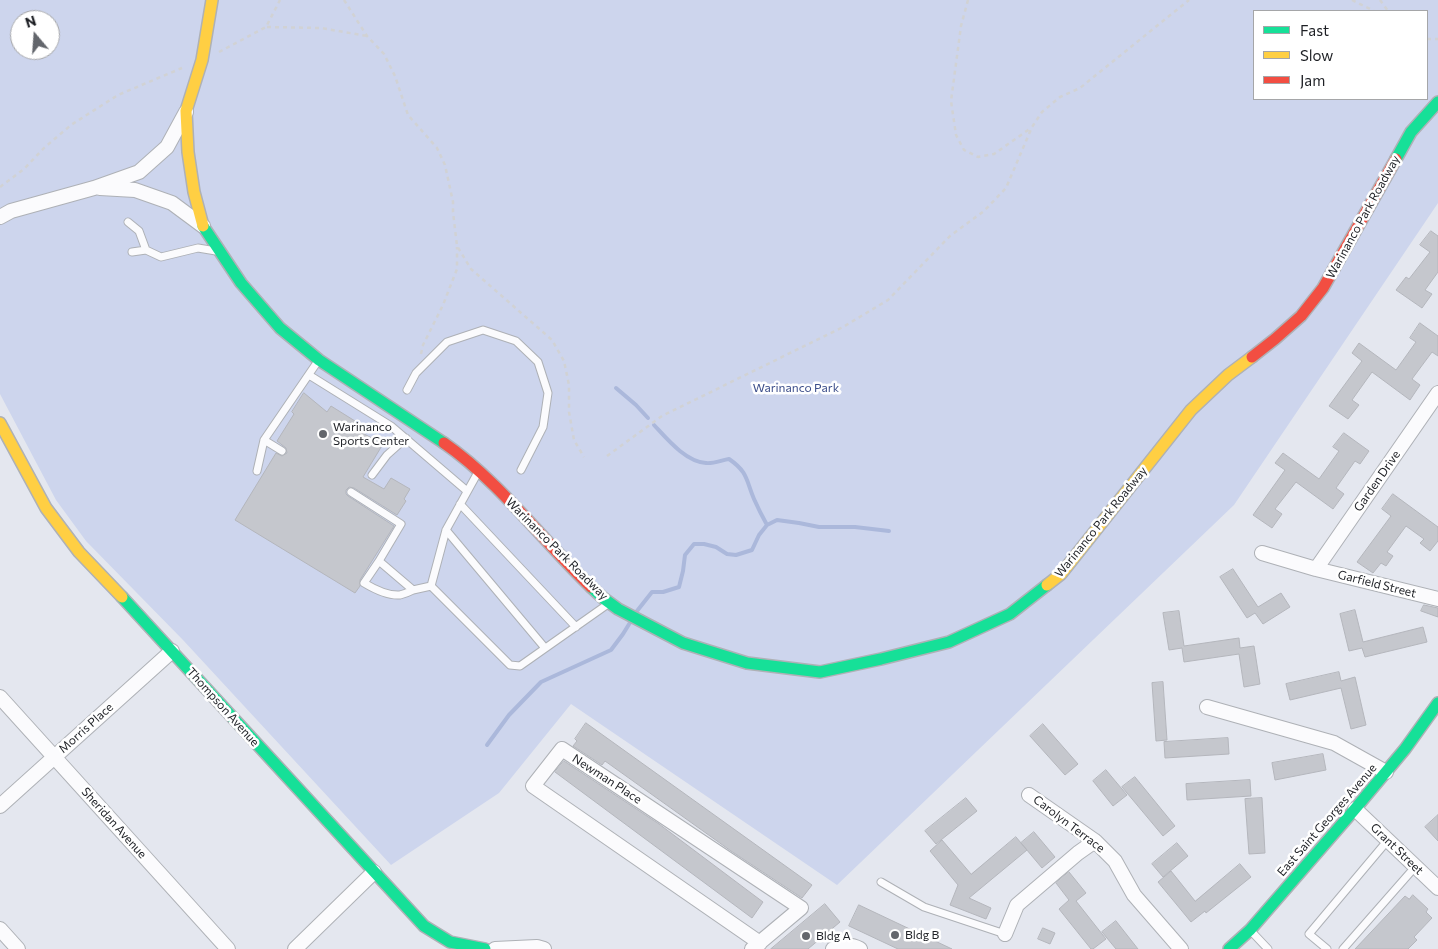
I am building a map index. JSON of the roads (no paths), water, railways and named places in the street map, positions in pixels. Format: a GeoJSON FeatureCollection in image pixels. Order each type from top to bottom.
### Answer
{"type":"FeatureCollection","features":[{"type":"Feature","properties":{"kind":"street","name":"Warinanco Park Roadway"},"geometry":{"type":"LineString","coordinates":[[0,217],[11,211],[94,188],[139,172],[167,147],[186,112],[202,60],[212,0]]}},
{"type":"Feature","properties":{"kind":"street","name":"Warinanco Park Roadway"},"geometry":{"type":"LineString","coordinates":[[94,188],[135,190],[172,203],[203,226],[241,283],[280,328],[319,360],[458,453],[479,472],[584,580],[614,606],[646,625],[683,643],[747,664],[820,672],[949,642],[1010,614],[1062,574],[1191,410],[1228,375],[1275,339],[1301,316],[1323,288],[1410,132],[1438,102]]}},
{"type":"Feature","properties":{"kind":"street","name":"Warinanco Park Roadway"},"geometry":{"type":"LineString","coordinates":[[186,112],[188,152],[194,192],[203,226]]}},
{"type":"Feature","properties":{"kind":"street","name":"Garden Drive"},"geometry":{"type":"LineString","coordinates":[[1316,569],[1438,393]]}},
{"type":"Feature","properties":{"kind":"street","name":"Thompson Avenue"},"geometry":{"type":"LineString","coordinates":[[0,423],[46,508],[79,552],[374,872],[424,926],[450,942],[485,949]]}},
{"type":"Feature","properties":{"kind":"street","name":"Garfield Street"},"geometry":{"type":"LineString","coordinates":[[1262,553],[1316,569],[1438,599]]}},
{"type":"Feature","properties":{"kind":"street","name":"Morris Place"},"geometry":{"type":"LineString","coordinates":[[0,806],[172,651]]}},
{"type":"Feature","properties":{"kind":"street","name":"Sheridan Avenue"},"geometry":{"type":"LineString","coordinates":[[0,697],[228,949]]}},
{"type":"Feature","properties":{"kind":"street","name":"East Saint Georges Avenue"},"geometry":{"type":"LineString","coordinates":[[1229,949],[1250,930],[1355,809],[1405,749],[1438,703]]}},
{"type":"Feature","properties":{"kind":"street"},"geometry":{"type":"LineString","coordinates":[[1207,708],[1334,744],[1386,772]]}},
{"type":"Feature","properties":{"kind":"street","name":"Newman Place"},"geometry":{"type":"LineString","coordinates":[[562,749],[801,908],[756,946],[533,786],[562,749]]}},
{"type":"Feature","properties":{"kind":"street","name":"Carolyn Terrace"},"geometry":{"type":"LineString","coordinates":[[1029,795],[1095,841],[1115,861],[1134,895],[1181,949]]}},
{"type":"Feature","properties":{"kind":"street","name":"Grant Street"},"geometry":{"type":"LineString","coordinates":[[1355,809],[1438,888]]}},
{"type":"Feature","properties":{"kind":"street"},"geometry":{"type":"LineString","coordinates":[[1005,934],[1017,905],[1078,853],[1095,841]]}},
{"type":"Feature","properties":{"kind":"street"},"geometry":{"type":"LineString","coordinates":[[295,949],[374,872]]}},
{"type":"Feature","properties":{"kind":"street"},"geometry":{"type":"LineString","coordinates":[[0,929],[18,949]]}},
{"type":"Feature","properties":{"kind":"street"},"geometry":{"type":"LineString","coordinates":[[833,949],[842,945],[860,949]]}},
{"type":"Feature","properties":{"kind":"street"},"geometry":{"type":"LineString","coordinates":[[495,949],[537,947],[544,949]]}},
{"type":"Feature","properties":{"kind":"lane"},"geometry":{"type":"LineString","coordinates":[[128,222],[139,231],[146,250]]}},
{"type":"Feature","properties":{"kind":"lane"},"geometry":{"type":"LineString","coordinates":[[132,252],[146,250],[161,256],[198,248],[221,252]]}},
{"type":"Feature","properties":{"kind":"lane"},"geometry":{"type":"LineString","coordinates":[[407,390],[416,372],[447,342],[483,330],[516,340],[538,362],[548,393],[543,427],[521,470]]}},
{"type":"Feature","properties":{"kind":"lane"},"geometry":{"type":"LineString","coordinates":[[256,471],[264,440],[319,360]]}},
{"type":"Feature","properties":{"kind":"lane"},"geometry":{"type":"LineString","coordinates":[[309,374],[391,426],[467,492]]}},
{"type":"Feature","properties":{"kind":"lane"},"geometry":{"type":"LineString","coordinates":[[372,475],[387,455],[406,438]]}},
{"type":"Feature","properties":{"kind":"lane"},"geometry":{"type":"LineString","coordinates":[[264,440],[282,451]]}},
{"type":"Feature","properties":{"kind":"lane"},"geometry":{"type":"LineString","coordinates":[[431,586],[446,530],[479,472]]}},
{"type":"Feature","properties":{"kind":"lane"},"geometry":{"type":"LineString","coordinates":[[351,492],[401,524],[364,583],[375,589],[401,595],[412,590],[431,586]]}},
{"type":"Feature","properties":{"kind":"lane"},"geometry":{"type":"LineString","coordinates":[[460,504],[576,627]]}},
{"type":"Feature","properties":{"kind":"lane"},"geometry":{"type":"LineString","coordinates":[[446,530],[545,648]]}},
{"type":"Feature","properties":{"kind":"lane"},"geometry":{"type":"LineString","coordinates":[[379,561],[412,590]]}},
{"type":"Feature","properties":{"kind":"lane"},"geometry":{"type":"LineString","coordinates":[[431,586],[510,665],[520,666],[576,627],[614,606]]}},
{"type":"Feature","properties":{"kind":"lane"},"geometry":{"type":"LineString","coordinates":[[1327,949],[1309,934],[1388,840]]}},
{"type":"Feature","properties":{"kind":"lane"},"geometry":{"type":"LineString","coordinates":[[1343,949],[1415,867]]}},
{"type":"Feature","properties":{"kind":"lane"},"geometry":{"type":"LineString","coordinates":[[881,882],[924,907],[1005,934]]}},
{"type":"Feature","properties":{"kind":"lane"},"geometry":{"type":"LineString","coordinates":[[1250,930],[1268,949]]}},
{"type":"Feature","properties":{"kind":"waterway"},"geometry":{"type":"LineString","coordinates":[[616,388],[648,418]]}},
{"type":"Feature","properties":{"kind":"waterway"},"geometry":{"type":"LineString","coordinates":[[654,425],[677,449],[691,459],[709,463],[729,459],[740,468],[746,477],[767,525]]}},
{"type":"Feature","properties":{"kind":"waterway"},"geometry":{"type":"LineString","coordinates":[[637,611],[652,592],[663,592],[679,587],[685,555],[694,544],[716,547],[727,554],[736,555],[752,550],[759,535],[767,525],[777,520],[819,527],[855,527],[889,531]]}},
{"type":"Feature","properties":{"kind":"waterway"},"geometry":{"type":"LineString","coordinates":[[487,745],[509,715],[541,682],[611,650],[631,621]]}},
{"type":"Feature","properties":{"kind":"place","name":"Warinanco Sports Center"},"geometry":{"type":"Point","coordinates":[323,434]}},
{"type":"Feature","properties":{"kind":"place","name":"Bldg B"},"geometry":{"type":"Point","coordinates":[895,935]}},
{"type":"Feature","properties":{"kind":"place","name":"Bldg A"},"geometry":{"type":"Point","coordinates":[806,936]}},
{"type":"Feature","properties":{"kind":"park label","name":"Warinanco Park"},"geometry":{"type":"Point","coordinates":[796,388]}}]}
